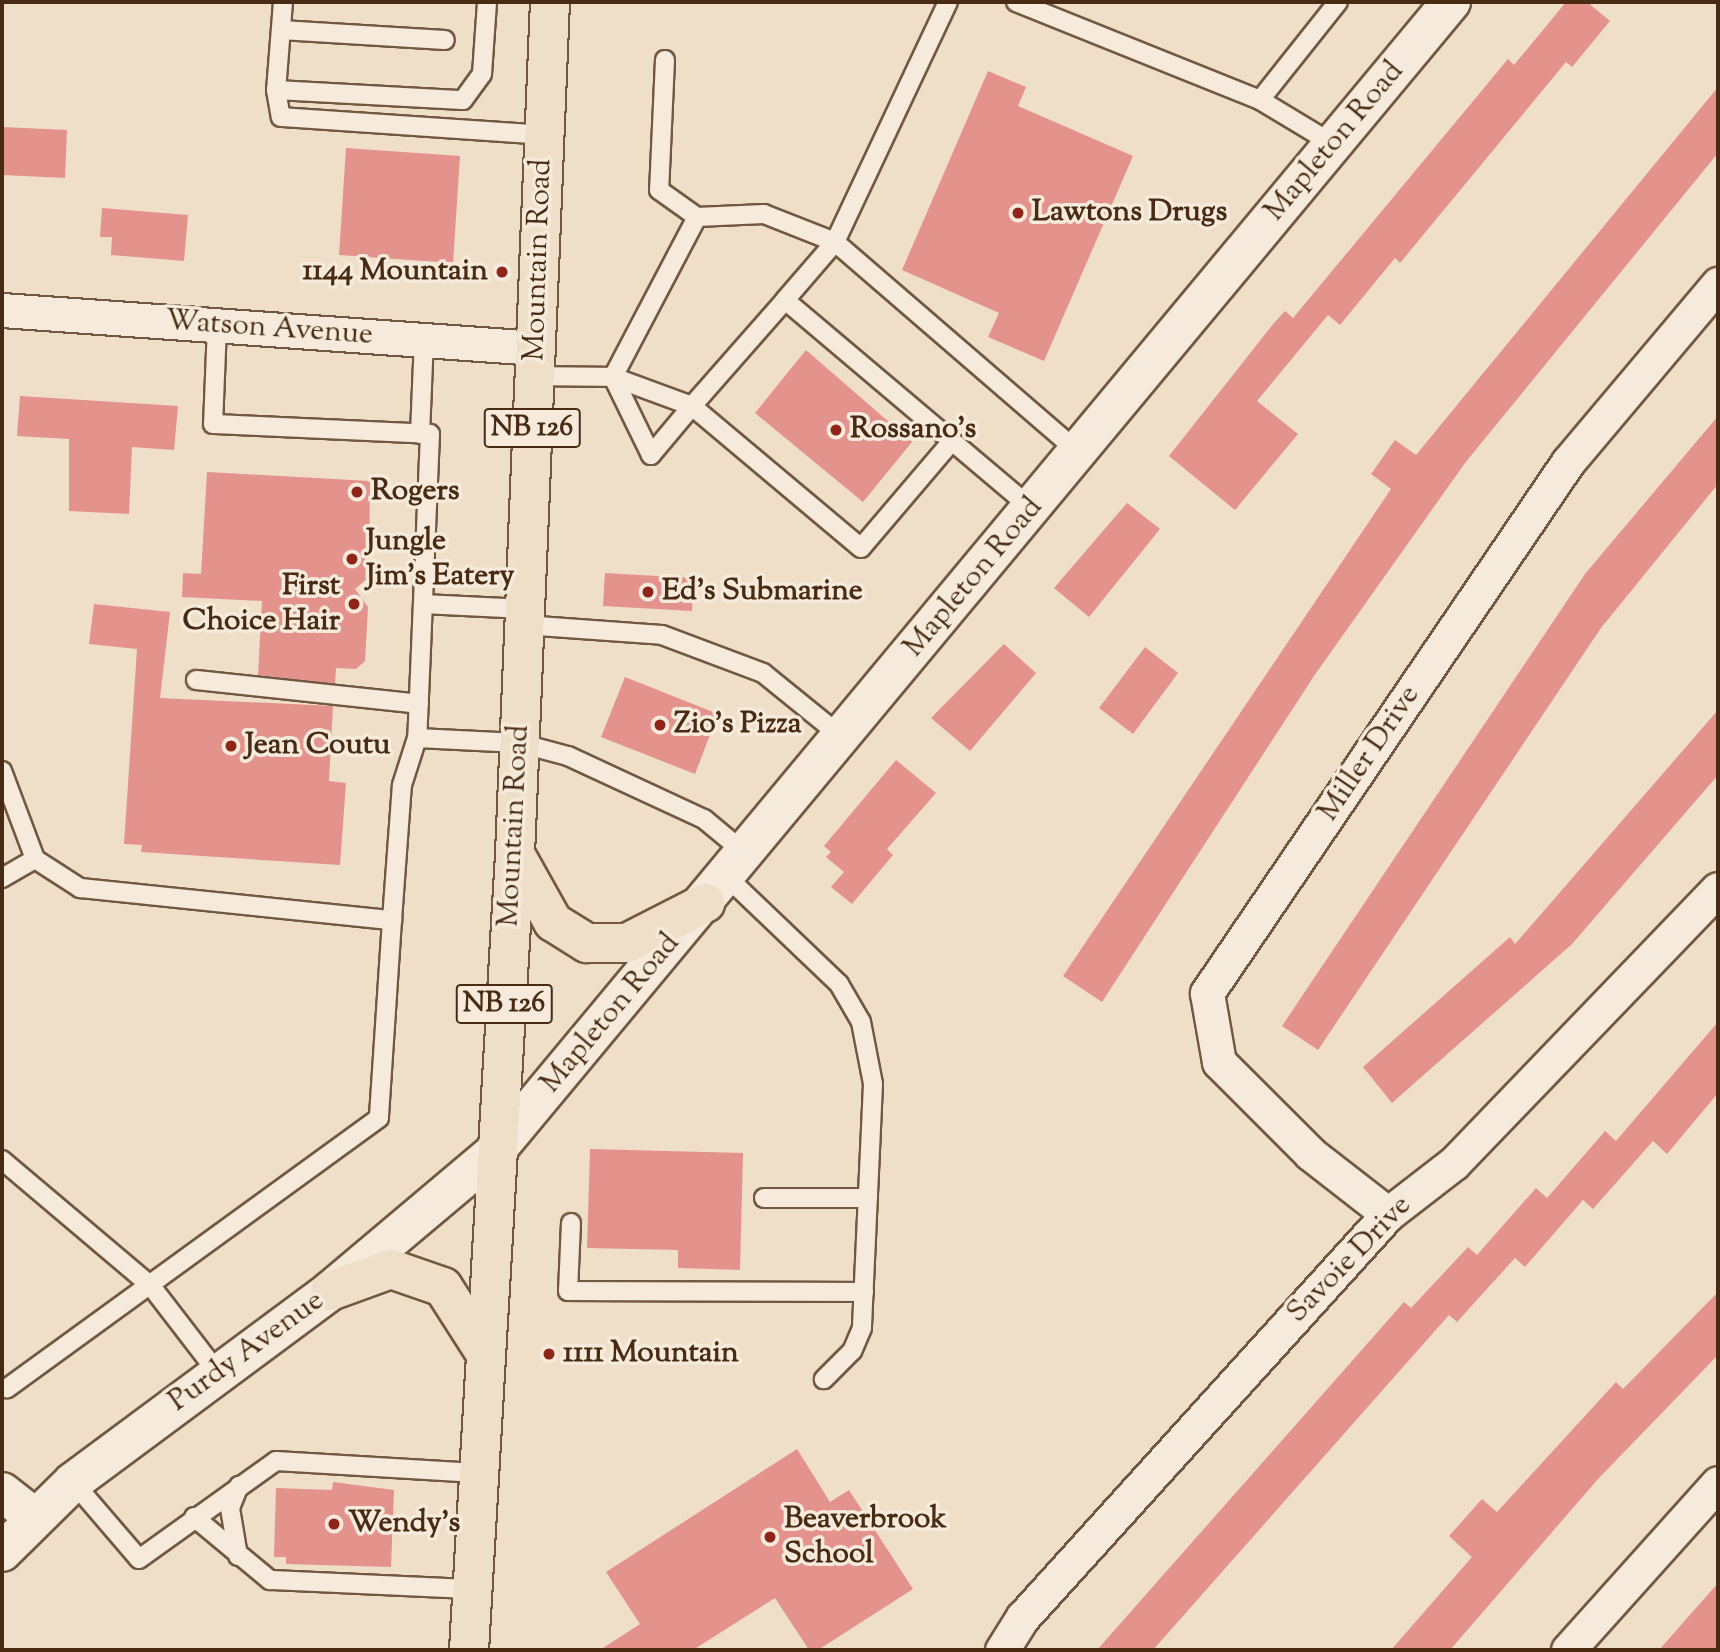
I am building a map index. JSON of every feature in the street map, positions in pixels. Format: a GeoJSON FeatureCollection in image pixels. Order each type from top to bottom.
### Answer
{"type":"FeatureCollection","features":[{"type":"Feature","properties":{"kind":"main road","name":"Mountain Road"},"geometry":{"type":"LineString","coordinates":[[467,1647],[494,1153],[515,854],[550,2]]}},
{"type":"Feature","properties":{"kind":"main road","name":"Mapleton Road"},"geometry":{"type":"LineString","coordinates":[[494,1153],[726,878],[1451,2]]}},
{"type":"Feature","properties":{"kind":"main road"},"geometry":{"type":"LineString","coordinates":[[515,854],[552,922],[587,943],[627,943],[726,878]]}},
{"type":"Feature","properties":{"kind":"main road","name":"Purdy Avenue"},"geometry":{"type":"LineString","coordinates":[[2,1552],[33,1516],[73,1482],[330,1291],[494,1153]]}},
{"type":"Feature","properties":{"kind":"main road"},"geometry":{"type":"LineString","coordinates":[[330,1291],[391,1269],[443,1287],[484,1351]]}},
{"type":"Feature","properties":{"kind":"main road"},"geometry":{"type":"LineString","coordinates":[[2,1492],[33,1516]]}},
{"type":"Feature","properties":{"kind":"street","name":"Miller Drive"},"geometry":{"type":"LineString","coordinates":[[1388,1214],[1311,1154],[1219,1062],[1207,993],[1568,462],[1718,284]]}},
{"type":"Feature","properties":{"kind":"street","name":"Watson Avenue"},"geometry":{"type":"LineString","coordinates":[[2,310],[424,340],[535,362]]}},
{"type":"Feature","properties":{"kind":"street","name":"Savoie Drive"},"geometry":{"type":"LineString","coordinates":[[1002,1650],[1023,1617],[1388,1214],[1454,1163],[1718,889]]}},
{"type":"Feature","properties":{"kind":"street"},"geometry":{"type":"LineString","coordinates":[[1568,1650],[1718,1483]]}},
{"type":"Feature","properties":{"kind":"lane"},"geometry":{"type":"LineString","coordinates":[[283,2],[276,90],[281,117],[544,135]]}},
{"type":"Feature","properties":{"kind":"lane"},"geometry":{"type":"LineString","coordinates":[[276,90],[463,100],[482,74],[487,2]]}},
{"type":"Feature","properties":{"kind":"lane"},"geometry":{"type":"LineString","coordinates":[[613,377],[650,455],[835,242],[948,2]]}},
{"type":"Feature","properties":{"kind":"lane"},"geometry":{"type":"LineString","coordinates":[[1016,2],[1260,100],[1333,144]]}},
{"type":"Feature","properties":{"kind":"lane"},"geometry":{"type":"LineString","coordinates":[[1260,100],[1338,2]]}},
{"type":"Feature","properties":{"kind":"lane"},"geometry":{"type":"LineString","coordinates":[[281,30],[445,40]]}},
{"type":"Feature","properties":{"kind":"lane"},"geometry":{"type":"LineString","coordinates":[[665,60],[659,190],[697,217],[764,214],[835,242],[1078,453]]}},
{"type":"Feature","properties":{"kind":"lane"},"geometry":{"type":"LineString","coordinates":[[613,377],[697,217]]}},
{"type":"Feature","properties":{"kind":"lane"},"geometry":{"type":"LineString","coordinates":[[785,300],[1032,509]]}},
{"type":"Feature","properties":{"kind":"lane"},"geometry":{"type":"LineString","coordinates":[[7,1388],[379,1118],[402,785],[417,738],[430,434],[213,424],[217,326]]}},
{"type":"Feature","properties":{"kind":"lane"},"geometry":{"type":"LineString","coordinates":[[420,434],[424,340]]}},
{"type":"Feature","properties":{"kind":"lane"},"geometry":{"type":"LineString","coordinates":[[535,362],[613,377],[692,406],[861,548],[951,441]]}},
{"type":"Feature","properties":{"kind":"lane"},"geometry":{"type":"LineString","coordinates":[[423,604],[662,635],[763,673],[842,737]]}},
{"type":"Feature","properties":{"kind":"lane"},"geometry":{"type":"LineString","coordinates":[[195,680],[419,704]]}},
{"type":"Feature","properties":{"kind":"lane"},"geometry":{"type":"LineString","coordinates":[[417,738],[519,743],[568,757],[704,819],[726,878],[839,984],[860,1022],[873,1084],[862,1328],[852,1352],[824,1379]]}},
{"type":"Feature","properties":{"kind":"lane"},"geometry":{"type":"LineString","coordinates":[[2,771],[35,859],[80,888],[392,920]]}},
{"type":"Feature","properties":{"kind":"lane"},"geometry":{"type":"LineString","coordinates":[[2,878],[35,859]]}},
{"type":"Feature","properties":{"kind":"lane"},"geometry":{"type":"LineString","coordinates":[[2,1160],[151,1286],[218,1373]]}},
{"type":"Feature","properties":{"kind":"lane"},"geometry":{"type":"LineString","coordinates":[[764,1198],[868,1198]]}},
{"type":"Feature","properties":{"kind":"lane"},"geometry":{"type":"LineString","coordinates":[[571,1223],[568,1291],[864,1292]]}},
{"type":"Feature","properties":{"kind":"lane"},"geometry":{"type":"LineString","coordinates":[[73,1482],[139,1559],[243,1480],[276,1461],[477,1473]]}},
{"type":"Feature","properties":{"kind":"lane"},"geometry":{"type":"LineString","coordinates":[[240,1559],[230,1508],[243,1480]]}},
{"type":"Feature","properties":{"kind":"lane"},"geometry":{"type":"LineString","coordinates":[[194,1517],[240,1559],[270,1580],[471,1589]]}},
{"type":"Feature","properties":{"kind":"building"},"geometry":{"type":"Polygon","coordinates":[[[1566,2],[1587,2],[1610,21],[1572,67],[1566,62],[1400,263],[1395,258],[1340,325],[1328,315],[1257,401],[1298,434],[1235,510],[1169,456],[1274,323],[1285,311],[1293,318],[1508,59],[1514,65],[1566,2]]]}},
{"type":"Feature","properties":{"kind":"building","name":"Lawtons Drugs"},"geometry":{"type":"Polygon","coordinates":[[[988,71],[1026,87],[1018,106],[1133,156],[1044,361],[988,337],[999,313],[902,270],[988,71]]]}},
{"type":"Feature","properties":{"kind":"building"},"geometry":{"type":"Polygon","coordinates":[[[1718,87],[1718,153],[1465,463],[1314,676],[1102,1002],[1063,976],[1391,489],[1371,474],[1395,440],[1416,455],[1718,87]]]}},
{"type":"Feature","properties":{"kind":"building"},"geometry":{"type":"Polygon","coordinates":[[[2,127],[67,130],[65,178],[2,175],[2,127]]]}},
{"type":"Feature","properties":{"kind":"building"},"geometry":{"type":"Polygon","coordinates":[[[346,148],[460,156],[453,263],[339,255],[346,148]]]}},
{"type":"Feature","properties":{"kind":"building"},"geometry":{"type":"Polygon","coordinates":[[[102,208],[188,215],[184,261],[111,255],[112,237],[100,237],[102,208]]]}},
{"type":"Feature","properties":{"kind":"building","name":"Rossano's"},"geometry":{"type":"Polygon","coordinates":[[[806,350],[912,442],[863,502],[755,413],[806,350]]]}},
{"type":"Feature","properties":{"kind":"building"},"geometry":{"type":"Polygon","coordinates":[[[20,396],[178,406],[174,450],[132,447],[129,514],[69,511],[69,439],[17,436],[20,396]]]}},
{"type":"Feature","properties":{"kind":"building"},"geometry":{"type":"Polygon","coordinates":[[[1718,416],[1718,484],[1601,628],[1318,1050],[1282,1026],[1585,574],[1718,416]]]}},
{"type":"Feature","properties":{"kind":"building"},"geometry":{"type":"Polygon","coordinates":[[[207,472],[370,481],[369,577],[355,589],[368,607],[365,661],[356,669],[336,668],[335,684],[258,675],[262,601],[182,597],[183,573],[201,574],[207,472]]]}},
{"type":"Feature","properties":{"kind":"building"},"geometry":{"type":"Polygon","coordinates":[[[1127,503],[1160,529],[1089,617],[1054,588],[1127,503]]]}},
{"type":"Feature","properties":{"kind":"building","name":"Ed's Submarine"},"geometry":{"type":"Polygon","coordinates":[[[605,573],[693,578],[692,611],[603,606],[605,573]]]}},
{"type":"Feature","properties":{"kind":"building","name":"Jean Coutu"},"geometry":{"type":"Polygon","coordinates":[[[94,604],[170,612],[160,698],[333,706],[329,781],[346,783],[340,865],[141,852],[142,845],[124,844],[137,649],[89,644],[94,604]]]}},
{"type":"Feature","properties":{"kind":"building"},"geometry":{"type":"Polygon","coordinates":[[[1004,644],[1036,673],[970,751],[931,718],[1004,644]]]}},
{"type":"Feature","properties":{"kind":"building"},"geometry":{"type":"Polygon","coordinates":[[[1145,647],[1178,673],[1133,734],[1099,708],[1145,647]]]}},
{"type":"Feature","properties":{"kind":"building","name":"Zio's Pizza"},"geometry":{"type":"Polygon","coordinates":[[[625,677],[718,714],[695,774],[601,737],[625,677]]]}},
{"type":"Feature","properties":{"kind":"building"},"geometry":{"type":"Polygon","coordinates":[[[1718,710],[1718,775],[1572,944],[1392,1103],[1363,1067],[1510,937],[1515,944],[1718,710]]]}},
{"type":"Feature","properties":{"kind":"building"},"geometry":{"type":"Polygon","coordinates":[[[896,760],[936,793],[887,849],[893,855],[852,904],[831,887],[844,872],[826,857],[831,852],[824,846],[896,760]]]}},
{"type":"Feature","properties":{"kind":"building"},"geometry":{"type":"Polygon","coordinates":[[[1718,1022],[1718,1093],[1667,1154],[1653,1141],[1593,1209],[1583,1200],[1525,1267],[1515,1258],[1457,1322],[1449,1315],[1153,1650],[1097,1650],[1404,1302],[1411,1308],[1468,1247],[1477,1255],[1536,1188],[1547,1198],[1605,1131],[1616,1141],[1718,1022]]]}},
{"type":"Feature","properties":{"kind":"building"},"geometry":{"type":"Polygon","coordinates":[[[590,1149],[743,1153],[740,1270],[678,1268],[678,1250],[587,1248],[590,1149]]]}},
{"type":"Feature","properties":{"kind":"building"},"geometry":{"type":"Polygon","coordinates":[[[1718,1292],[1718,1355],[1598,1479],[1450,1650],[1391,1650],[1472,1557],[1449,1536],[1482,1499],[1497,1512],[1616,1382],[1623,1389],[1718,1292]]]}},
{"type":"Feature","properties":{"kind":"building","name":"Beaverbrook School"},"geometry":{"type":"Polygon","coordinates":[[[797,1449],[830,1502],[849,1490],[913,1589],[818,1650],[809,1650],[775,1598],[693,1650],[600,1650],[640,1624],[606,1572],[797,1449]]]}},
{"type":"Feature","properties":{"kind":"building","name":"Wendy's"},"geometry":{"type":"Polygon","coordinates":[[[333,1482],[394,1490],[391,1567],[286,1564],[286,1557],[274,1557],[276,1488],[332,1490],[333,1482]]]}},
{"type":"Feature","properties":{"kind":"building"},"geometry":{"type":"Polygon","coordinates":[[[1718,1583],[1718,1650],[1659,1650],[1718,1583]]]}},
{"type":"Feature","properties":{"kind":"place","name":"Lawtons Drugs"},"geometry":{"type":"Point","coordinates":[1018,213]}},
{"type":"Feature","properties":{"kind":"place","name":"1144 Mountain"},"geometry":{"type":"Point","coordinates":[502,272]}},
{"type":"Feature","properties":{"kind":"place","name":"Rossano's"},"geometry":{"type":"Point","coordinates":[836,430]}},
{"type":"Feature","properties":{"kind":"place","name":"Rogers"},"geometry":{"type":"Point","coordinates":[357,492]}},
{"type":"Feature","properties":{"kind":"place","name":"Jungle Jim's Eatery"},"geometry":{"type":"Point","coordinates":[352,559]}},
{"type":"Feature","properties":{"kind":"place","name":"Ed's Submarine"},"geometry":{"type":"Point","coordinates":[648,592]}},
{"type":"Feature","properties":{"kind":"place","name":"First Choice Hair"},"geometry":{"type":"Point","coordinates":[354,604]}},
{"type":"Feature","properties":{"kind":"place","name":"Zio's Pizza"},"geometry":{"type":"Point","coordinates":[660,725]}},
{"type":"Feature","properties":{"kind":"place","name":"Jean Coutu"},"geometry":{"type":"Point","coordinates":[231,746]}},
{"type":"Feature","properties":{"kind":"place","name":"1111 Mountain"},"geometry":{"type":"Point","coordinates":[549,1354]}},
{"type":"Feature","properties":{"kind":"place","name":"Wendy's"},"geometry":{"type":"Point","coordinates":[334,1524]}},
{"type":"Feature","properties":{"kind":"place","name":"Beaverbrook School"},"geometry":{"type":"Point","coordinates":[770,1537]}}]}
